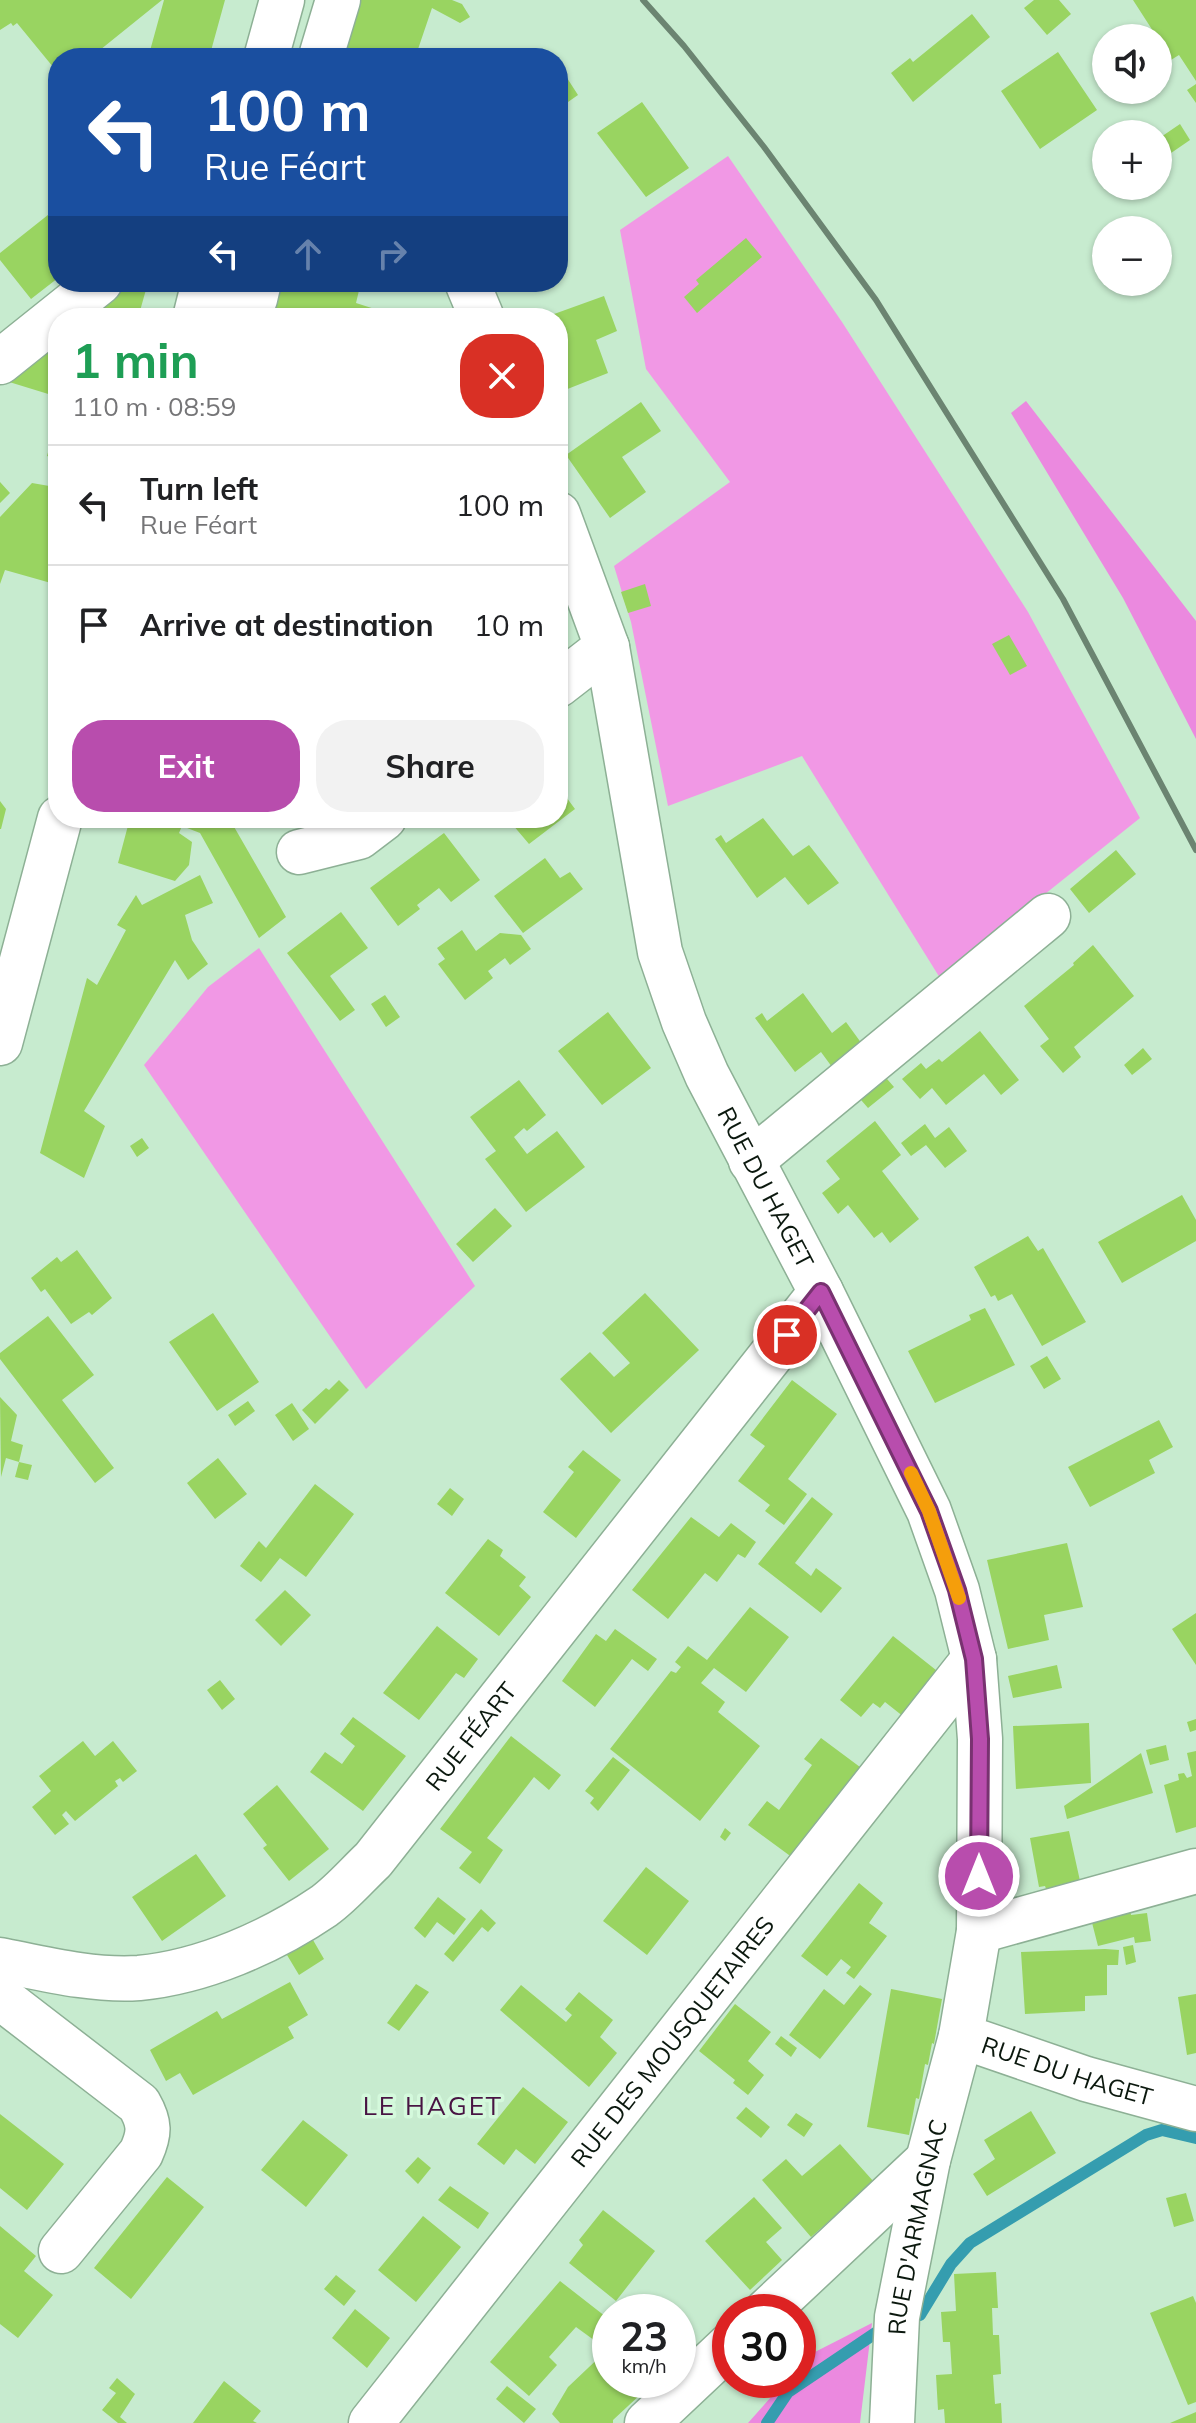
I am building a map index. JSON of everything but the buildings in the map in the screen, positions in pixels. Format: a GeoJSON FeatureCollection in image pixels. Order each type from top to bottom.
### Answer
{"type":"FeatureCollection","features":[{"type":"Feature","properties":{"kind":"street"},"geometry":{"type":"LineString","coordinates":[[269,48],[282,0]]}},
{"type":"Feature","properties":{"kind":"street"},"geometry":{"type":"LineString","coordinates":[[324,48],[338,0]]}},
{"type":"Feature","properties":{"kind":"street"},"geometry":{"type":"LineString","coordinates":[[68,308],[88,292]]}},
{"type":"Feature","properties":{"kind":"street"},"geometry":{"type":"LineString","coordinates":[[239,308],[255,299],[257,292]]}},
{"type":"Feature","properties":{"kind":"street"},"geometry":{"type":"LineString","coordinates":[[0,362],[48,324]]}},
{"type":"Feature","properties":{"kind":"street","name":"RUE DU HAGET"},"geometry":{"type":"LineString","coordinates":[[568,541],[607,647],[660,952],[684,1022],[707,1075],[821,1292],[929,1511],[957,1590],[974,1659],[980,1739],[979,1931],[961,2036],[1086,2079],[1196,2109]]}},
{"type":"Feature","properties":{"kind":"street"},"geometry":{"type":"LineString","coordinates":[[568,677],[607,647]]}},
{"type":"Feature","properties":{"kind":"street"},"geometry":{"type":"LineString","coordinates":[[0,1043],[57,828]]}},
{"type":"Feature","properties":{"kind":"street"},"geometry":{"type":"LineString","coordinates":[[299,852],[359,837],[371,828]]}},
{"type":"Feature","properties":{"kind":"street"},"geometry":{"type":"LineString","coordinates":[[751,1161],[1048,916]]}},
{"type":"Feature","properties":{"kind":"street","name":"RUE FÉART"},"geometry":{"type":"LineString","coordinates":[[0,1960],[86,1975],[139,1978],[194,1967],[239,1951],[282,1932],[327,1904],[373,1860],[821,1292]]}},
{"type":"Feature","properties":{"kind":"street","name":"RUE DES MOUSQUETAIRES"},"geometry":{"type":"LineString","coordinates":[[371,2423],[974,1659]]}},
{"type":"Feature","properties":{"kind":"street"},"geometry":{"type":"LineString","coordinates":[[979,1931],[1196,1871]]}},
{"type":"Feature","properties":{"kind":"street"},"geometry":{"type":"LineString","coordinates":[[0,1997],[139,2104],[146,2116],[150,2134],[141,2153],[61,2251]]}},
{"type":"Feature","properties":{"kind":"street","name":"RUE D'ARMAGNAC"},"geometry":{"type":"LineString","coordinates":[[892,2423],[897,2317],[928,2160],[961,2036]]}},
{"type":"Feature","properties":{"kind":"street"},"geometry":{"type":"LineString","coordinates":[[785,2294],[928,2160]]}},
{"type":"Feature","properties":{"kind":"street"},"geometry":{"type":"LineString","coordinates":[[647,2423],[712,2362]]}},
{"type":"Feature","properties":{"kind":"shaded area"},"geometry":{"type":"Polygon","coordinates":[[[728,156],[842,322],[1028,612],[1140,818],[940,978],[802,756],[668,806],[631,622],[614,566],[730,482],[646,369],[620,230],[728,156]]]}},
{"type":"Feature","properties":{"kind":"shaded area"},"geometry":{"type":"Polygon","coordinates":[[[1026,401],[1196,621],[1196,739],[1123,598],[1011,413],[1026,401]]]}},
{"type":"Feature","properties":{"kind":"shaded area"},"geometry":{"type":"Polygon","coordinates":[[[259,948],[475,1286],[366,1389],[144,1065],[208,987],[259,948]]]}},
{"type":"Feature","properties":{"kind":"shaded area"},"geometry":{"type":"Polygon","coordinates":[[[872,2323],[860,2423],[748,2423],[770,2398],[816,2398],[816,2351],[872,2323]]]}},
{"type":"Feature","properties":{"kind":"waterway"},"geometry":{"type":"LineString","coordinates":[[920,2315],[951,2264],[970,2243],[1146,2135],[1162,2130],[1196,2138]]}},
{"type":"Feature","properties":{"kind":"waterway"},"geometry":{"type":"LineString","coordinates":[[767,2423],[788,2392],[880,2330]]}},
{"type":"Feature","properties":{"kind":"railway"},"geometry":{"type":"LineString","coordinates":[[643,0],[684,46],[764,147],[876,300],[1063,599],[1196,850]]}},
{"type":"Feature","properties":{"kind":"slow traffic"},"geometry":{"type":"LineString","coordinates":[[911,1473],[929,1511],[959,1598]]}},
{"type":"Feature","properties":{"kind":"district","name":"LE HAGET"},"geometry":{"type":"Point","coordinates":[433,2105]}},
{"type":"Feature","properties":{"kind":"route"},"geometry":{"type":"LineString","coordinates":[[787,1335],[821,1292],[929,1511],[957,1590],[974,1659],[980,1739],[979,1876]]}}]}
